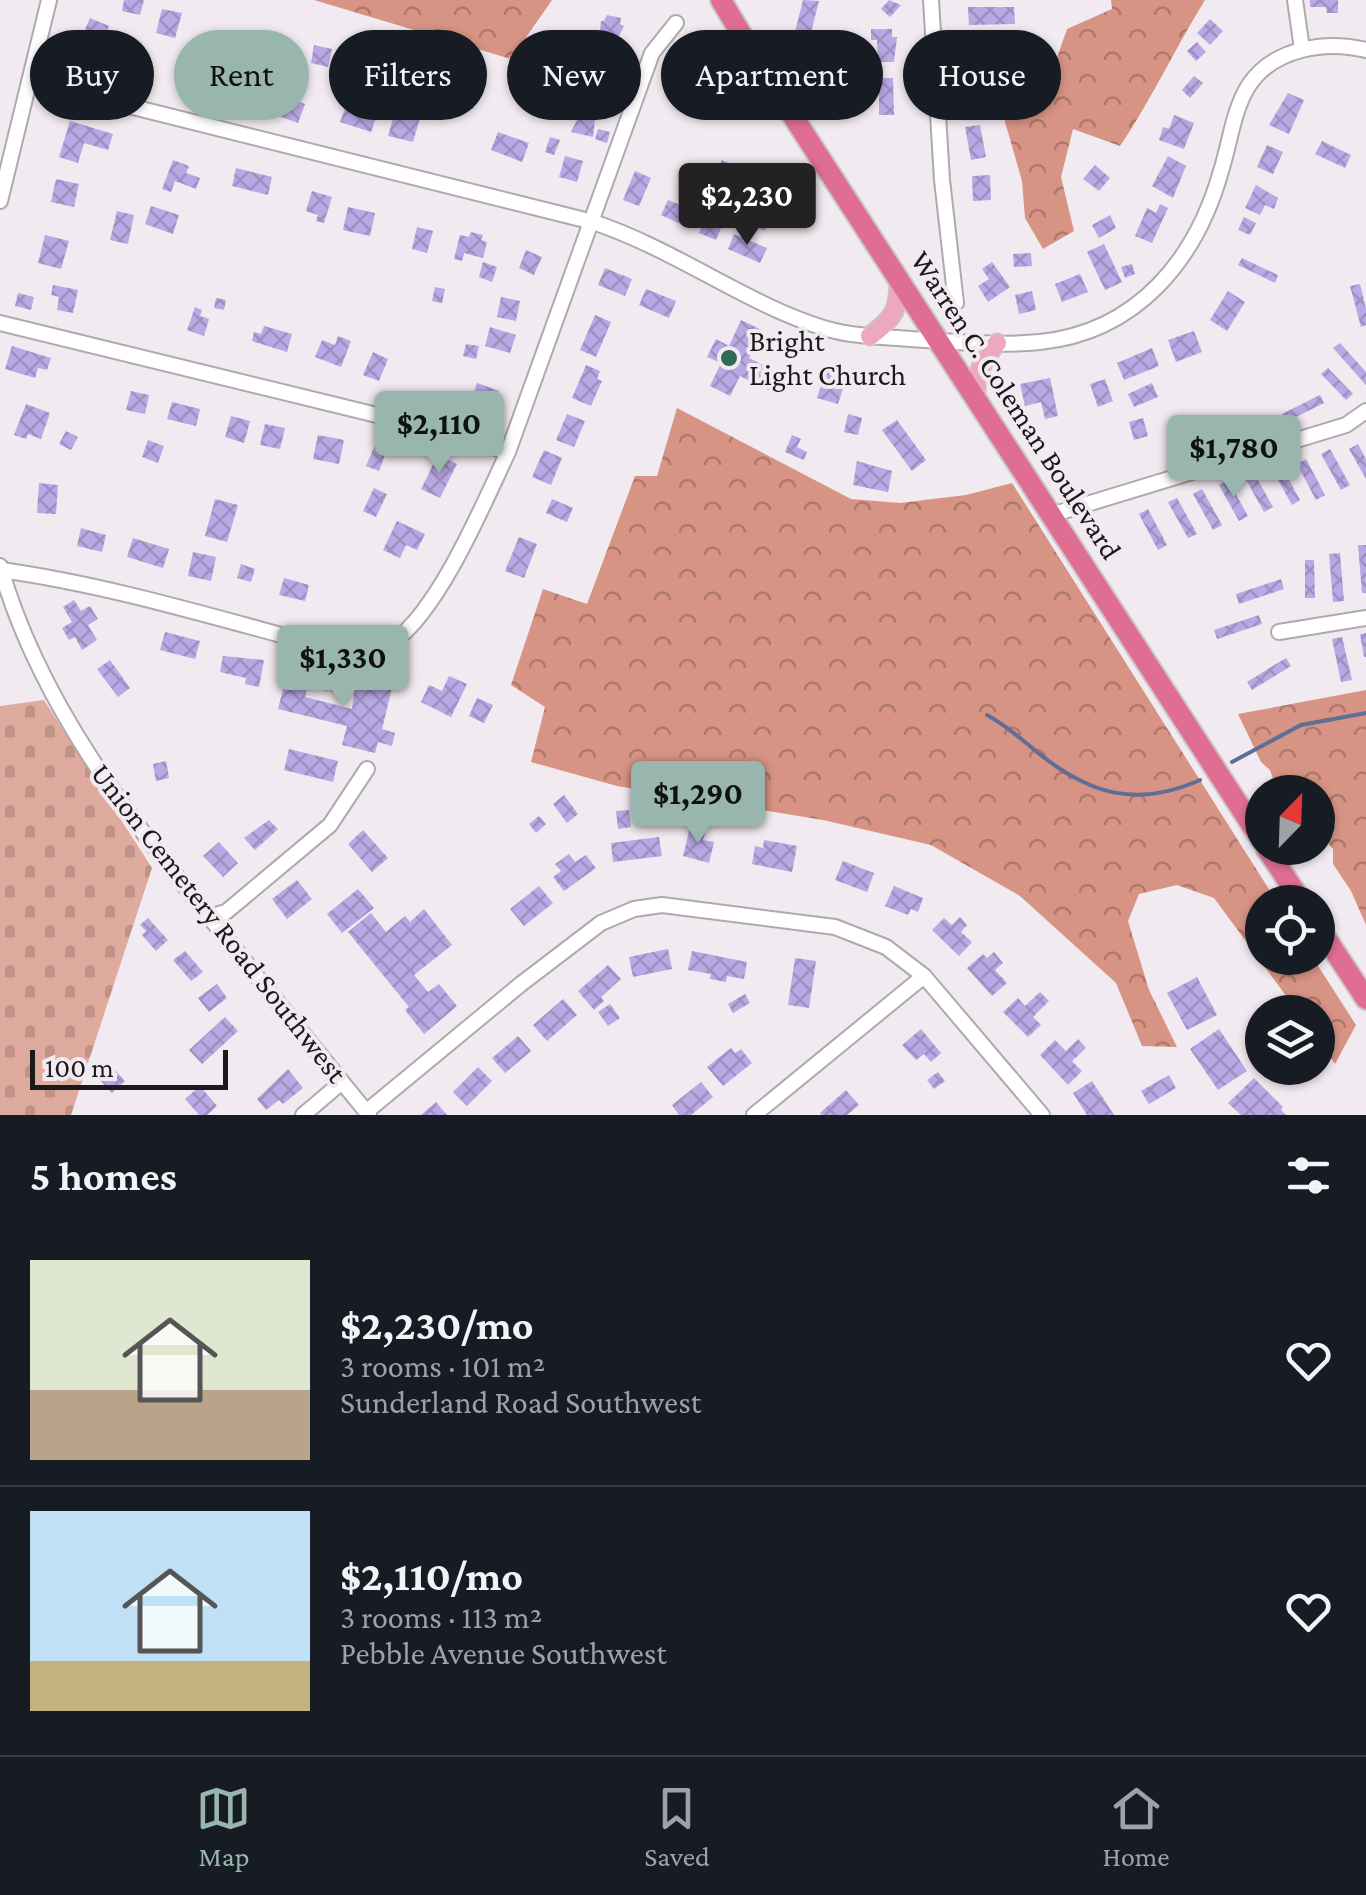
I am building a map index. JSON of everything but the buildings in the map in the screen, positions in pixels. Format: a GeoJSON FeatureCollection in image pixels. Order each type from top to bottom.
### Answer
{"type":"FeatureCollection","features":[{"type":"Feature","properties":{"kind":"highway","name":"Warren C. Coleman Boulevard"},"geometry":{"type":"LineString","coordinates":[[721,0],[1245,815]]}},
{"type":"Feature","properties":{"kind":"highway"},"geometry":{"type":"LineString","coordinates":[[1335,952],[1366,999]]}},
{"type":"Feature","properties":{"kind":"main road"},"geometry":{"type":"LineString","coordinates":[[870,336],[893,316],[899,303],[899,279]]}},
{"type":"Feature","properties":{"kind":"main road"},"geometry":{"type":"LineString","coordinates":[[976,398],[980,365],[997,342]]}},
{"type":"Feature","properties":{"kind":"street"},"geometry":{"type":"LineString","coordinates":[[0,201],[49,0]]}},
{"type":"Feature","properties":{"kind":"street"},"geometry":{"type":"LineString","coordinates":[[931,0],[942,180],[956,304]]}},
{"type":"Feature","properties":{"kind":"street"},"geometry":{"type":"LineString","coordinates":[[1294,0],[1302,49]]}},
{"type":"Feature","properties":{"kind":"street"},"geometry":{"type":"LineString","coordinates":[[0,568],[156,602],[341,651],[367,652],[395,640],[423,610],[508,452],[652,53],[676,24]]}},
{"type":"Feature","properties":{"kind":"street"},"geometry":{"type":"LineString","coordinates":[[29,81],[593,222],[816,325],[870,336],[1041,342],[1070,336],[1120,317],[1149,297],[1170,275],[1207,214],[1238,107],[1248,86],[1279,60],[1302,49],[1336,46],[1366,50]]}},
{"type":"Feature","properties":{"kind":"street"},"geometry":{"type":"LineString","coordinates":[[0,323],[434,429],[508,452]]}},
{"type":"Feature","properties":{"kind":"street"},"geometry":{"type":"LineString","coordinates":[[1050,515],[1346,425],[1366,411]]}},
{"type":"Feature","properties":{"kind":"street","name":"Union Cemetery Road Southwest"},"geometry":{"type":"LineString","coordinates":[[0,568],[41,672],[70,726],[152,848],[368,1113]]}},
{"type":"Feature","properties":{"kind":"street"},"geometry":{"type":"LineString","coordinates":[[1279,632],[1366,618]]}},
{"type":"Feature","properties":{"kind":"street"},"geometry":{"type":"LineString","coordinates":[[209,917],[226,912],[330,825],[366,770]]}},
{"type":"Feature","properties":{"kind":"street"},"geometry":{"type":"LineString","coordinates":[[368,1113],[601,924],[634,909],[675,906],[835,927],[886,947],[924,976],[1042,1115]]}},
{"type":"Feature","properties":{"kind":"street"},"geometry":{"type":"LineString","coordinates":[[754,1115],[924,976]]}},
{"type":"Feature","properties":{"kind":"street"},"geometry":{"type":"LineString","coordinates":[[302,1115],[342,1082]]}},
{"type":"Feature","properties":{"kind":"green space"},"geometry":{"type":"Polygon","coordinates":[[[314,0],[552,0],[531,30],[507,30],[507,58],[487,52],[487,30],[414,30],[314,0]]]}},
{"type":"Feature","properties":{"kind":"green space"},"geometry":{"type":"Polygon","coordinates":[[[1111,0],[1205,0],[1120,146],[1073,129],[1061,177],[1074,231],[1043,249],[1025,218],[1022,181],[1005,120],[1061,120],[1061,46],[1067,29],[1112,9],[1111,0]]]}},
{"type":"Feature","properties":{"kind":"green space"},"geometry":{"type":"Polygon","coordinates":[[[677,408],[851,499],[900,503],[966,495],[1012,483],[1245,851],[1245,865],[1254,865],[1266,885],[1245,885],[1245,940],[1214,898],[1177,885],[1139,894],[1128,921],[1149,990],[1177,1047],[1142,1046],[1116,983],[1020,896],[931,845],[823,820],[617,786],[531,762],[545,707],[511,685],[543,589],[587,604],[635,476],[657,476],[677,408]]]}},
{"type":"Feature","properties":{"kind":"green space"},"geometry":{"type":"Polygon","coordinates":[[[1366,690],[1366,925],[1334,865],[1335,775],[1272,775],[1261,762],[1238,714],[1366,690]]]}},
{"type":"Feature","properties":{"kind":"green space"},"geometry":{"type":"Polygon","coordinates":[[[44,700],[152,868],[71,1115],[0,1115],[0,706],[44,700]]]}},
{"type":"Feature","properties":{"kind":"green space"},"geometry":{"type":"Polygon","coordinates":[[[1271,975],[1324,975],[1356,1025],[1335,1064],[1335,995],[1285,995],[1271,975]]]}},
{"type":"Feature","properties":{"kind":"waterway"},"geometry":{"type":"LineString","coordinates":[[1232,762],[1301,725],[1366,713]]}},
{"type":"Feature","properties":{"kind":"waterway"},"geometry":{"type":"LineString","coordinates":[[987,715],[1057,767],[1095,787],[1135,795],[1177,789],[1200,780]]}},
{"type":"Feature","properties":{"kind":"place","name":"Bright Light Church"},"geometry":{"type":"Point","coordinates":[729,358]}}]}
